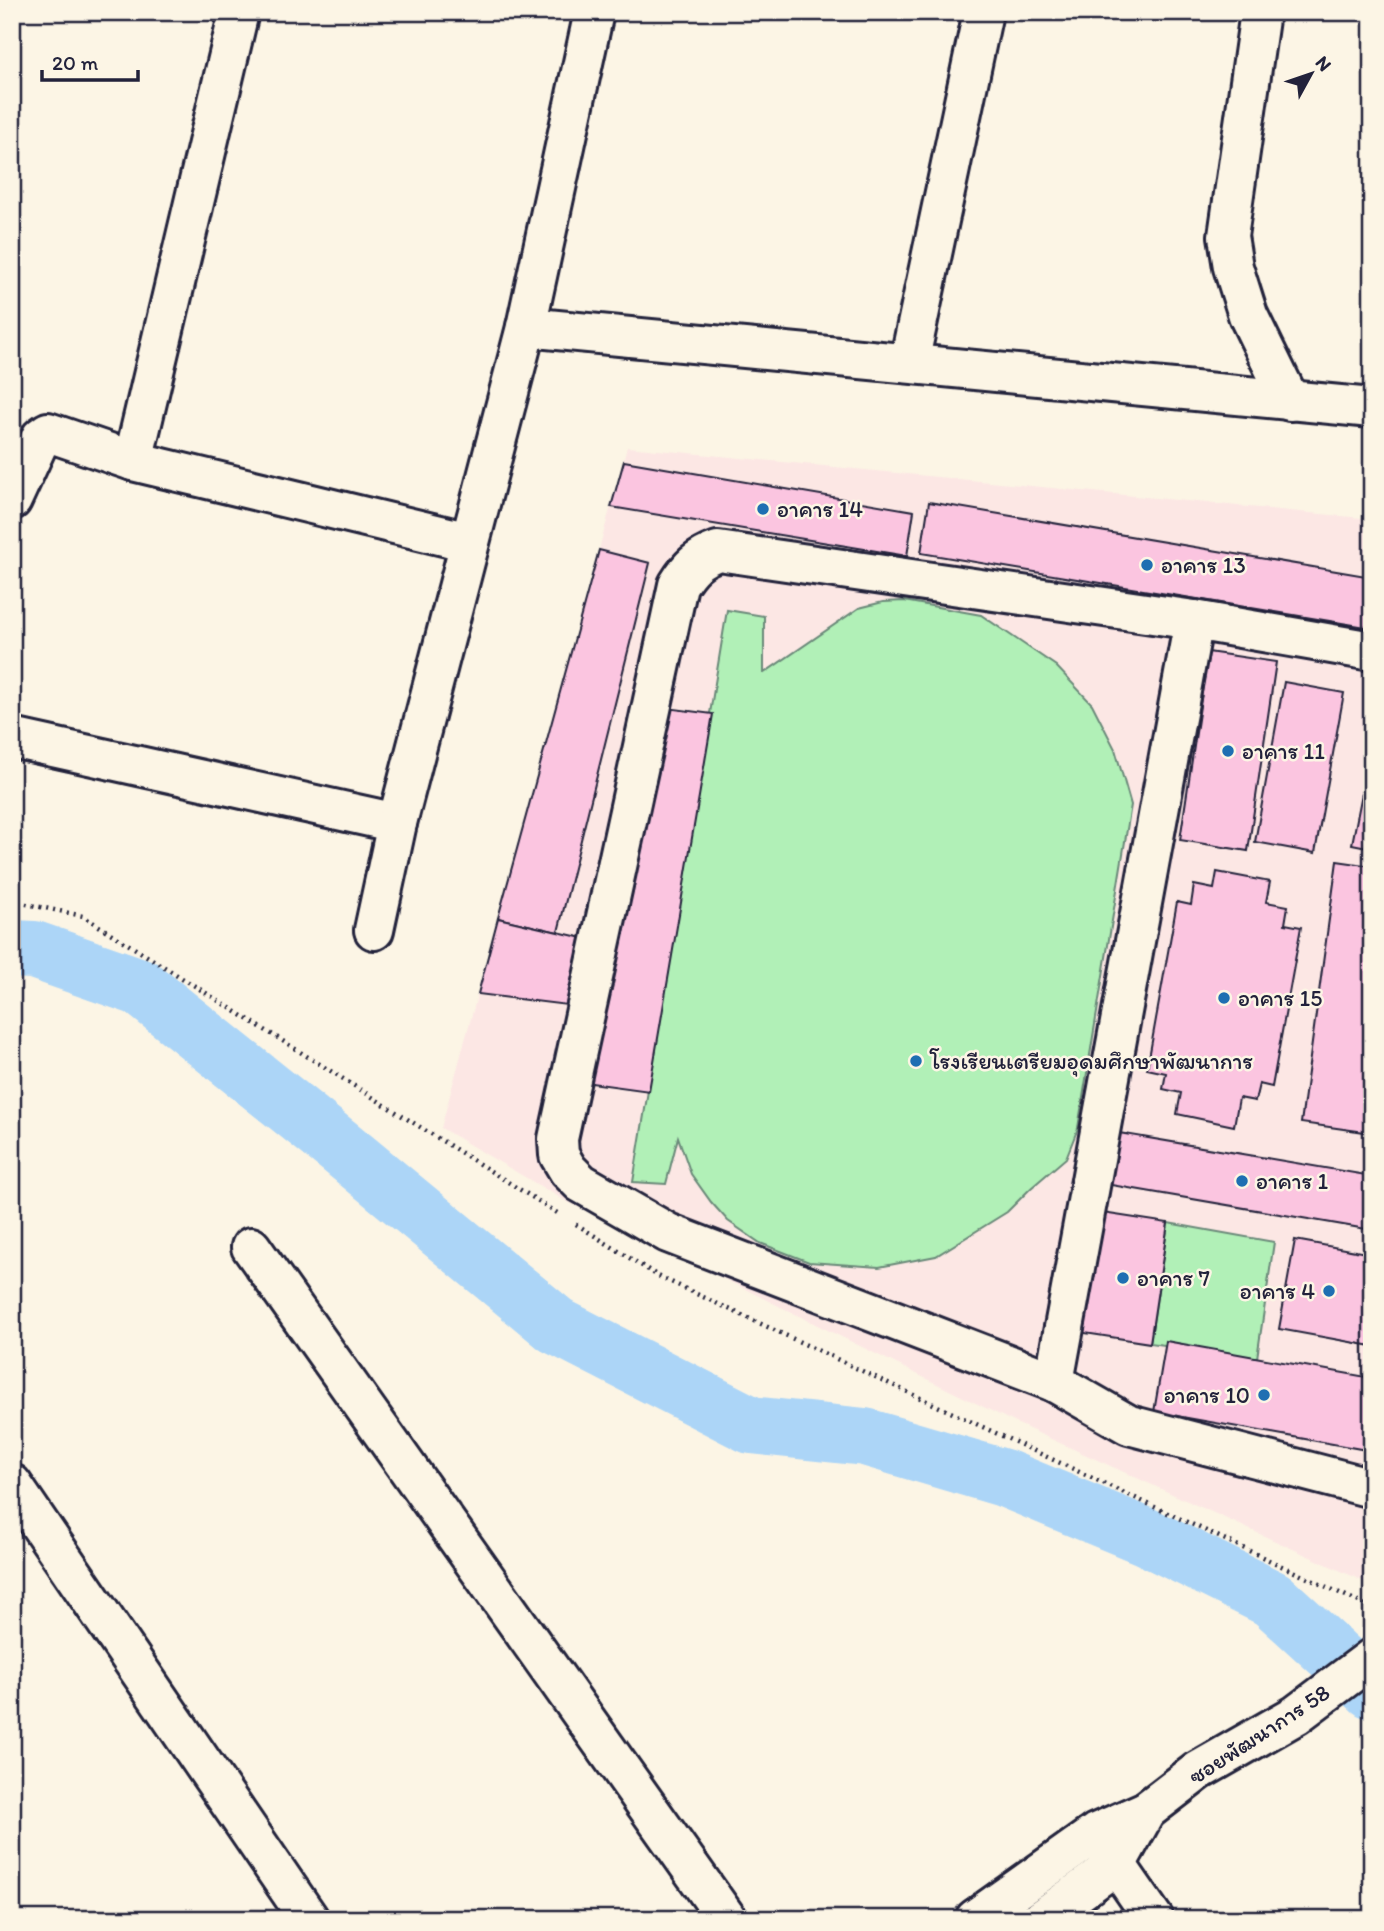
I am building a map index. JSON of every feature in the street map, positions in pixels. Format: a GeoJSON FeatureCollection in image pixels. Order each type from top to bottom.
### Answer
{"type":"FeatureCollection","features":[{"type":"Feature","properties":{"kind":"street"},"geometry":{"type":"LineString","coordinates":[[133,461],[239,12]]}},
{"type":"Feature","properties":{"kind":"street"},"geometry":{"type":"LineString","coordinates":[[374,930],[397,823],[526,327],[594,12]]}},
{"type":"Feature","properties":{"kind":"street"},"geometry":{"type":"LineString","coordinates":[[909,363],[983,12]]}},
{"type":"Feature","properties":{"kind":"street"},"geometry":{"type":"LineString","coordinates":[[1259,12],[1228,236],[1233,267],[1248,315],[1290,401]]}},
{"type":"Feature","properties":{"kind":"street"},"geometry":{"type":"LineString","coordinates":[[526,327],[1372,408]]}},
{"type":"Feature","properties":{"kind":"street"},"geometry":{"type":"LineString","coordinates":[[12,500],[41,437],[48,432],[133,461],[469,542]]}},
{"type":"Feature","properties":{"kind":"street"},"geometry":{"type":"LineString","coordinates":[[1372,651],[1194,620],[718,551],[703,556],[689,567],[678,585],[558,1139],[559,1155],[568,1170],[581,1183],[668,1233],[1054,1382],[1129,1425],[1372,1488]]}},
{"type":"Feature","properties":{"kind":"street"},"geometry":{"type":"LineString","coordinates":[[1054,1382],[1194,620]]}},
{"type":"Feature","properties":{"kind":"street"},"geometry":{"type":"LineString","coordinates":[[12,738],[397,823]]}},
{"type":"Feature","properties":{"kind":"street"},"geometry":{"type":"LineString","coordinates":[[251,1247],[727,1919]]}},
{"type":"Feature","properties":{"kind":"street"},"geometry":{"type":"LineString","coordinates":[[12,1484],[309,1919]]}},
{"type":"Feature","properties":{"kind":"street","name":"ซอยพัฒนาการ 58"},"geometry":{"type":"LineString","coordinates":[[975,1919],[1096,1833],[1146,1811],[1198,1772],[1296,1715],[1372,1658]]}},
{"type":"Feature","properties":{"kind":"street","name":"ซอยพัฒนาการ 58"},"geometry":{"type":"LineString","coordinates":[[1041,1919],[1116,1865],[1146,1811]]}},
{"type":"Feature","properties":{"kind":"street"},"geometry":{"type":"LineString","coordinates":[[1096,1833],[1154,1919]]}},
{"type":"Feature","properties":{"kind":"shaded area","name":"โรงเรียนเตรียมอุดมศึกษาพัฒนาการ"},"geometry":{"type":"Polygon","coordinates":[[[627,447],[1372,519],[1372,1585],[1016,1423],[564,1200],[441,1128],[627,447]]]}},
{"type":"Feature","properties":{"kind":"green space"},"geometry":{"type":"Polygon","coordinates":[[[904,601],[981,615],[1056,666],[1092,704],[1115,749],[1131,805],[1078,1128],[1066,1158],[1007,1212],[936,1256],[879,1267],[809,1262],[760,1243],[728,1221],[691,1174],[678,1137],[666,1184],[633,1182],[727,610],[764,616],[764,673],[859,608],[883,602],[904,601]]]}},
{"type":"Feature","properties":{"kind":"green space"},"geometry":{"type":"Polygon","coordinates":[[[1168,1223],[1274,1242],[1257,1358],[1150,1343],[1168,1223]]]}},
{"type":"Feature","properties":{"kind":"building","name":"อาคาร 14"},"geometry":{"type":"Polygon","coordinates":[[[624,461],[914,511],[907,556],[611,507],[624,461]]]}},
{"type":"Feature","properties":{"kind":"building","name":"อาคาร 13"},"geometry":{"type":"Polygon","coordinates":[[[929,502],[1372,577],[1372,628],[921,553],[929,502]]]}},
{"type":"Feature","properties":{"kind":"building"},"geometry":{"type":"Polygon","coordinates":[[[599,550],[650,563],[558,932],[498,918],[599,550]]]}},
{"type":"Feature","properties":{"kind":"building","name":"อาคาร 11"},"geometry":{"type":"Polygon","coordinates":[[[1208,652],[1276,662],[1248,851],[1180,840],[1208,652]]]}},
{"type":"Feature","properties":{"kind":"building"},"geometry":{"type":"Polygon","coordinates":[[[1284,682],[1344,693],[1315,853],[1255,842],[1284,682]]]}},
{"type":"Feature","properties":{"kind":"building"},"geometry":{"type":"Polygon","coordinates":[[[659,707],[713,714],[649,1091],[591,1083],[659,707]]]}},
{"type":"Feature","properties":{"kind":"building"},"geometry":{"type":"Polygon","coordinates":[[[1372,743],[1372,848],[1352,844],[1372,743]]]}},
{"type":"Feature","properties":{"kind":"building"},"geometry":{"type":"Polygon","coordinates":[[[1337,861],[1372,866],[1372,1133],[1301,1123],[1337,861]]]}},
{"type":"Feature","properties":{"kind":"building","name":"อาคาร 15"},"geometry":{"type":"Polygon","coordinates":[[[1217,872],[1270,882],[1266,902],[1288,906],[1285,924],[1301,927],[1272,1087],[1259,1084],[1255,1101],[1239,1098],[1234,1126],[1177,1114],[1181,1093],[1163,1089],[1166,1073],[1147,1069],[1177,902],[1191,905],[1194,885],[1214,889],[1217,872]]]}},
{"type":"Feature","properties":{"kind":"building"},"geometry":{"type":"Polygon","coordinates":[[[498,918],[592,940],[583,1007],[478,994],[498,918]]]}},
{"type":"Feature","properties":{"kind":"building","name":"อาคาร 1"},"geometry":{"type":"Polygon","coordinates":[[[1119,1133],[1372,1176],[1372,1230],[1111,1185],[1119,1133]]]}},
{"type":"Feature","properties":{"kind":"building","name":"อาคาร 7"},"geometry":{"type":"Polygon","coordinates":[[[1096,1212],[1168,1223],[1150,1343],[1078,1332],[1096,1212]]]}},
{"type":"Feature","properties":{"kind":"building","name":"อาคาร 4"},"geometry":{"type":"Polygon","coordinates":[[[1295,1240],[1372,1254],[1372,1346],[1279,1329],[1295,1240]]]}},
{"type":"Feature","properties":{"kind":"building","name":"อาคาร 10"},"geometry":{"type":"Polygon","coordinates":[[[1166,1341],[1372,1378],[1372,1451],[1154,1412],[1166,1341]]]}},
{"type":"Feature","properties":{"kind":"waterway"},"geometry":{"type":"LineString","coordinates":[[12,949],[34,950],[140,987],[557,1326],[751,1425],[865,1437],[1004,1478],[1147,1537],[1272,1599],[1372,1690]]}},
{"type":"Feature","properties":{"kind":"place","name":"อาคาร 14"},"geometry":{"type":"Point","coordinates":[763,509]}},
{"type":"Feature","properties":{"kind":"place","name":"อาคาร 13"},"geometry":{"type":"Point","coordinates":[1147,565]}},
{"type":"Feature","properties":{"kind":"place","name":"อาคาร 11"},"geometry":{"type":"Point","coordinates":[1228,751]}},
{"type":"Feature","properties":{"kind":"place","name":"อาคาร 15"},"geometry":{"type":"Point","coordinates":[1224,998]}},
{"type":"Feature","properties":{"kind":"place","name":"โรงเรียนเตรียมอุดมศึกษาพัฒนาการ"},"geometry":{"type":"Point","coordinates":[916,1061]}},
{"type":"Feature","properties":{"kind":"place","name":"อาคาร 1"},"geometry":{"type":"Point","coordinates":[1242,1181]}},
{"type":"Feature","properties":{"kind":"place","name":"อาคาร 7"},"geometry":{"type":"Point","coordinates":[1123,1278]}},
{"type":"Feature","properties":{"kind":"place","name":"อาคาร 4"},"geometry":{"type":"Point","coordinates":[1329,1291]}},
{"type":"Feature","properties":{"kind":"place","name":"อาคาร 10"},"geometry":{"type":"Point","coordinates":[1264,1395]}}]}
